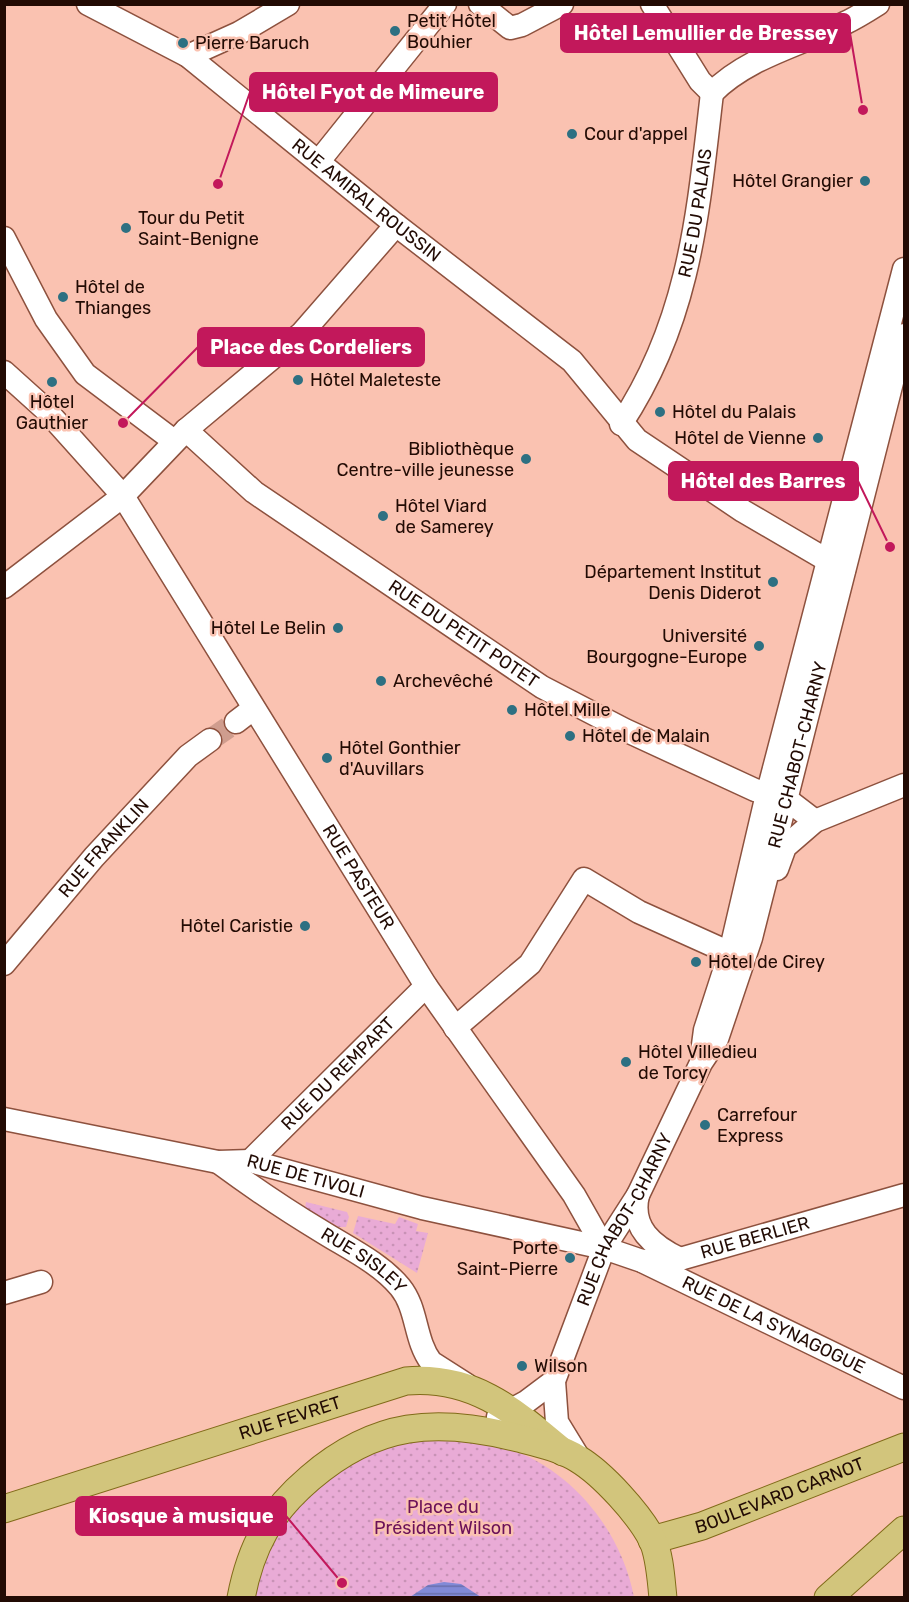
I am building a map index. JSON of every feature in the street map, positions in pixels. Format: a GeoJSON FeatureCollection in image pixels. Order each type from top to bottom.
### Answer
{"type":"FeatureCollection","features":[{"type":"Feature","properties":{"kind":"main road","name":"RUE FEVRET"},"geometry":{"type":"LineString","coordinates":[[4,1509],[406,1381],[430,1379],[471,1388],[510,1410],[572,1455]]}},
{"type":"Feature","properties":{"kind":"main road"},"geometry":{"type":"LineString","coordinates":[[241,1598],[255,1548],[271,1518],[285,1499],[335,1456],[381,1435],[435,1425],[477,1428],[572,1455],[628,1507],[652,1540],[663,1598]]}},
{"type":"Feature","properties":{"kind":"main road","name":"BOULEVARD CARNOT"},"geometry":{"type":"LineString","coordinates":[[652,1540],[702,1526],[904,1447]]}},
{"type":"Feature","properties":{"kind":"main road"},"geometry":{"type":"LineString","coordinates":[[828,1598],[904,1530]]}},
{"type":"Feature","properties":{"kind":"street","name":"RUE AMIRAL ROUSSIN"},"geometry":{"type":"LineString","coordinates":[[88,4],[188,56],[396,225],[572,362],[621,424],[637,440],[836,566]]}},
{"type":"Feature","properties":{"kind":"street"},"geometry":{"type":"LineString","coordinates":[[188,56],[239,33],[288,4]]}},
{"type":"Feature","properties":{"kind":"street"},"geometry":{"type":"LineString","coordinates":[[319,162],[445,4]]}},
{"type":"Feature","properties":{"kind":"street"},"geometry":{"type":"LineString","coordinates":[[480,4],[510,28],[522,25],[562,4]]}},
{"type":"Feature","properties":{"kind":"street"},"geometry":{"type":"LineString","coordinates":[[652,4],[700,81],[712,93],[724,81],[779,51],[845,23],[878,4]]}},
{"type":"Feature","properties":{"kind":"street","name":"RUE DU PALAIS"},"geometry":{"type":"LineString","coordinates":[[621,424],[651,373],[675,315],[695,236],[712,93]]}},
{"type":"Feature","properties":{"kind":"street"},"geometry":{"type":"LineString","coordinates":[[4,587],[123,496],[180,436],[302,333],[396,225]]}},
{"type":"Feature","properties":{"kind":"street","name":"RUE DU PETIT POTET"},"geometry":{"type":"LineString","coordinates":[[4,238],[46,319],[85,374],[180,436],[254,492],[542,687],[625,730],[776,796],[815,821]]}},
{"type":"Feature","properties":{"kind":"street","name":"RUE CHABOT-CHARNY"},"geometry":{"type":"LineString","coordinates":[[572,1455],[557,1422],[554,1381],[604,1248],[638,1195],[701,1063],[717,1039],[751,938],[746,923],[748,906],[836,566],[899,310],[904,269]]}},
{"type":"Feature","properties":{"kind":"street","name":"RUE CHABOT-CHARNY"},"geometry":{"type":"LineString","coordinates":[[836,566],[904,335]]}},
{"type":"Feature","properties":{"kind":"street","name":"RUE PASTEUR"},"geometry":{"type":"LineString","coordinates":[[4,372],[45,409],[123,496],[244,715],[426,986],[463,1023],[574,1195],[604,1248]]}},
{"type":"Feature","properties":{"kind":"street","name":"RUE FRANKLIN"},"geometry":{"type":"LineString","coordinates":[[4,964],[94,857],[188,756],[210,740]]}},
{"type":"Feature","properties":{"kind":"street"},"geometry":{"type":"LineString","coordinates":[[751,938],[785,847],[815,821],[904,785]]}},
{"type":"Feature","properties":{"kind":"street","name":"RUE CHABOT-CHARNY"},"geometry":{"type":"LineString","coordinates":[[701,1063],[705,1030],[724,952],[776,796]]}},
{"type":"Feature","properties":{"kind":"street"},"geometry":{"type":"LineString","coordinates":[[463,1023],[530,964],[584,879],[639,912],[724,952]]}},
{"type":"Feature","properties":{"kind":"street","name":"RUE DU REMPART"},"geometry":{"type":"LineString","coordinates":[[250,1161],[426,986]]}},
{"type":"Feature","properties":{"kind":"street","name":"RUE DE TIVOLI"},"geometry":{"type":"LineString","coordinates":[[4,1119],[218,1162],[250,1161],[422,1208],[604,1248]]}},
{"type":"Feature","properties":{"kind":"street","name":"RUE SISLEY"},"geometry":{"type":"LineString","coordinates":[[218,1162],[272,1201],[390,1275],[406,1295],[412,1308],[418,1338],[427,1357],[471,1388]]}},
{"type":"Feature","properties":{"kind":"street"},"geometry":{"type":"LineString","coordinates":[[638,1195],[635,1208],[642,1230],[663,1251],[680,1259]]}},
{"type":"Feature","properties":{"kind":"street","name":"RUE BERLIER"},"geometry":{"type":"LineString","coordinates":[[604,1248],[642,1261],[680,1259],[904,1196]]}},
{"type":"Feature","properties":{"kind":"street","name":"RUE DE LA SYNAGOGUE"},"geometry":{"type":"LineString","coordinates":[[642,1261],[904,1388]]}},
{"type":"Feature","properties":{"kind":"street"},"geometry":{"type":"LineString","coordinates":[[4,1293],[41,1282]]}},
{"type":"Feature","properties":{"kind":"street"},"geometry":{"type":"LineString","coordinates":[[477,1428],[526,1402],[554,1381]]}},
{"type":"Feature","properties":{"kind":"green space"},"geometry":{"type":"Polygon","coordinates":[[[306,1202],[347,1212],[349,1217],[346,1227],[339,1227],[305,1209],[306,1202]]]}},
{"type":"Feature","properties":{"kind":"green space"},"geometry":{"type":"Polygon","coordinates":[[[358,1216],[395,1224],[399,1217],[418,1224],[416,1231],[428,1233],[417,1273],[353,1233],[358,1216]]]}},
{"type":"Feature","properties":{"kind":"green space","name":"Place du Président Wilson"},"geometry":{"type":"Polygon","coordinates":[[[419,1438],[459,1438],[495,1445],[525,1455],[548,1468],[569,1484],[604,1524],[617,1547],[634,1597],[252,1598],[269,1545],[280,1525],[310,1490],[349,1463],[391,1444],[419,1438]]]}},
{"type":"Feature","properties":{"kind":"water"},"geometry":{"type":"Polygon","coordinates":[[[444,1582],[461,1584],[481,1597],[410,1597],[428,1585],[444,1582]]]}},
{"type":"Feature","properties":{"kind":"tunnel"},"geometry":{"type":"LineString","coordinates":[[210,740],[236,722]]}},
{"type":"Feature","properties":{"kind":"place","name":"Petit Hôtel Bouhier"},"geometry":{"type":"Point","coordinates":[395,31]}},
{"type":"Feature","properties":{"kind":"place","name":"Pierre Baruch"},"geometry":{"type":"Point","coordinates":[183,43]}},
{"type":"Feature","properties":{"kind":"place","name":"Hôtel Lemullier de Bressey"},"geometry":{"type":"Point","coordinates":[863,110]}},
{"type":"Feature","properties":{"kind":"place","name":"Cour d'appel"},"geometry":{"type":"Point","coordinates":[572,134]}},
{"type":"Feature","properties":{"kind":"place","name":"Hôtel Grangier"},"geometry":{"type":"Point","coordinates":[865,181]}},
{"type":"Feature","properties":{"kind":"place","name":"Hôtel Fyot de Mimeure"},"geometry":{"type":"Point","coordinates":[218,184]}},
{"type":"Feature","properties":{"kind":"place","name":"Tour du Petit Saint-Benigne"},"geometry":{"type":"Point","coordinates":[126,228]}},
{"type":"Feature","properties":{"kind":"place","name":"Hôtel de Thianges"},"geometry":{"type":"Point","coordinates":[63,297]}},
{"type":"Feature","properties":{"kind":"place","name":"Hôtel Maleteste"},"geometry":{"type":"Point","coordinates":[298,380]}},
{"type":"Feature","properties":{"kind":"place","name":"Hôtel Gauthier"},"geometry":{"type":"Point","coordinates":[52,382]}},
{"type":"Feature","properties":{"kind":"place","name":"Hôtel du Palais"},"geometry":{"type":"Point","coordinates":[660,412]}},
{"type":"Feature","properties":{"kind":"place","name":"Place des Cordeliers"},"geometry":{"type":"Point","coordinates":[123,423]}},
{"type":"Feature","properties":{"kind":"place","name":"Hôtel de Vienne"},"geometry":{"type":"Point","coordinates":[818,438]}},
{"type":"Feature","properties":{"kind":"place","name":"Bibliothèque Centre-ville jeunesse"},"geometry":{"type":"Point","coordinates":[526,459]}},
{"type":"Feature","properties":{"kind":"place","name":"Hôtel Viard de Samerey"},"geometry":{"type":"Point","coordinates":[383,516]}},
{"type":"Feature","properties":{"kind":"place","name":"Hôtel des Barres"},"geometry":{"type":"Point","coordinates":[890,547]}},
{"type":"Feature","properties":{"kind":"place","name":"Département Institut Denis Diderot"},"geometry":{"type":"Point","coordinates":[773,582]}},
{"type":"Feature","properties":{"kind":"place","name":"Hôtel Le Belin"},"geometry":{"type":"Point","coordinates":[338,628]}},
{"type":"Feature","properties":{"kind":"place","name":"Université Bourgogne-Europe"},"geometry":{"type":"Point","coordinates":[759,646]}},
{"type":"Feature","properties":{"kind":"place","name":"Archevêché"},"geometry":{"type":"Point","coordinates":[381,681]}},
{"type":"Feature","properties":{"kind":"place","name":"Hôtel Mille"},"geometry":{"type":"Point","coordinates":[512,710]}},
{"type":"Feature","properties":{"kind":"place","name":"Hôtel de Malain"},"geometry":{"type":"Point","coordinates":[570,736]}},
{"type":"Feature","properties":{"kind":"place","name":"Hôtel Gonthier d'Auvillars"},"geometry":{"type":"Point","coordinates":[327,758]}},
{"type":"Feature","properties":{"kind":"place","name":"Hôtel Caristie"},"geometry":{"type":"Point","coordinates":[305,926]}},
{"type":"Feature","properties":{"kind":"place","name":"Hôtel de Cirey"},"geometry":{"type":"Point","coordinates":[696,962]}},
{"type":"Feature","properties":{"kind":"place","name":"Hôtel Villedieu de Torcy"},"geometry":{"type":"Point","coordinates":[626,1062]}},
{"type":"Feature","properties":{"kind":"place","name":"Carrefour Express"},"geometry":{"type":"Point","coordinates":[705,1125]}},
{"type":"Feature","properties":{"kind":"place","name":"Porte Saint-Pierre"},"geometry":{"type":"Point","coordinates":[570,1258]}},
{"type":"Feature","properties":{"kind":"place","name":"Wilson"},"geometry":{"type":"Point","coordinates":[522,1366]}},
{"type":"Feature","properties":{"kind":"place","name":"Kiosque à musique"},"geometry":{"type":"Point","coordinates":[342,1583]}}]}
